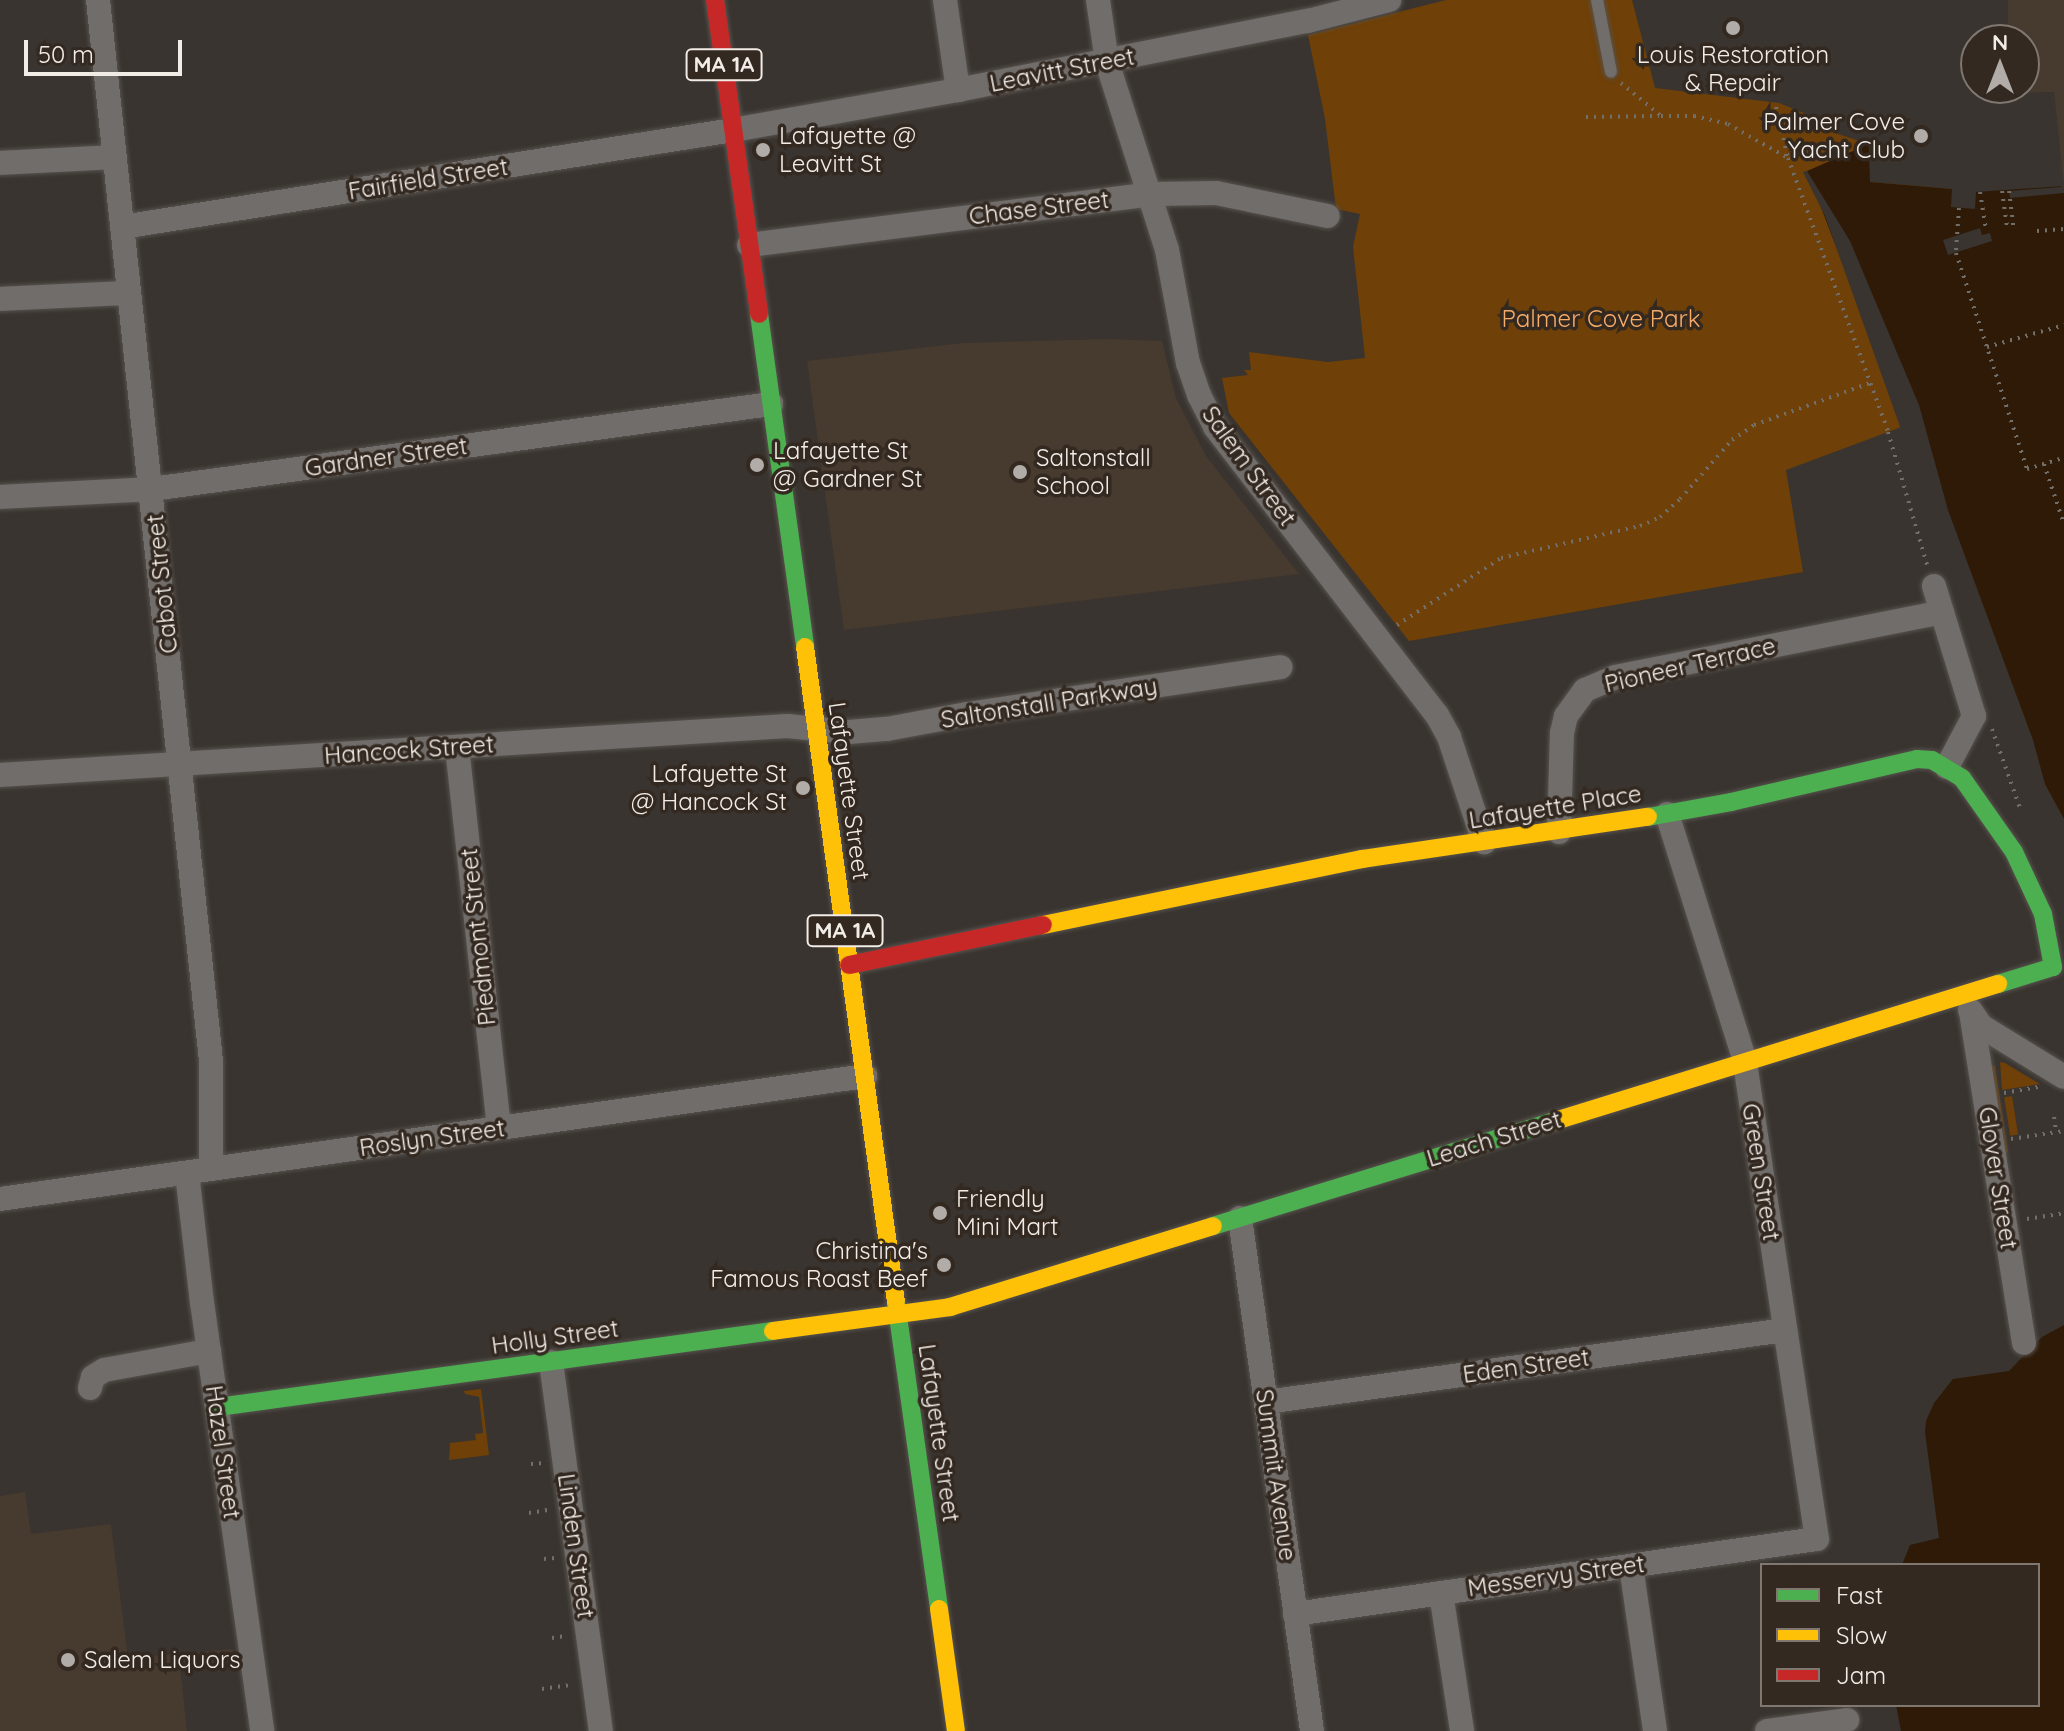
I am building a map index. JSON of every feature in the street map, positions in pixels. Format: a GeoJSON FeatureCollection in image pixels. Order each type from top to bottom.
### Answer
{"type":"FeatureCollection","features":[{"type":"Feature","properties":{"kind":"main road","name":"Lafayette Street"},"geometry":{"type":"LineString","coordinates":[[715,0],[956,1731]]}},
{"type":"Feature","properties":{"kind":"main road","name":"Lafayette Place"},"geometry":{"type":"LineString","coordinates":[[849,965],[1338,864],[1667,814],[1917,759],[1947,767]]}},
{"type":"Feature","properties":{"kind":"main road"},"geometry":{"type":"LineString","coordinates":[[1947,767],[1975,793],[2029,879],[2043,914],[2053,967],[1967,1004]]}},
{"type":"Feature","properties":{"kind":"main road","name":"Leach Street"},"geometry":{"type":"LineString","coordinates":[[898,1314],[950,1307],[1745,1061],[1967,1004]]}},
{"type":"Feature","properties":{"kind":"main road","name":"Holly Street"},"geometry":{"type":"LineString","coordinates":[[218,1407],[898,1314]]}},
{"type":"Feature","properties":{"kind":"street","name":"Cabot Street"},"geometry":{"type":"LineString","coordinates":[[98,0],[211,1061],[199,1171]]}},
{"type":"Feature","properties":{"kind":"street"},"geometry":{"type":"LineString","coordinates":[[945,0],[958,90]]}},
{"type":"Feature","properties":{"kind":"street","name":"Salem Street"},"geometry":{"type":"LineString","coordinates":[[1098,0],[1107,62],[1151,194],[1199,395],[1215,427],[1437,715],[1449,737],[1484,842]]}},
{"type":"Feature","properties":{"kind":"street","name":"Leavitt Street"},"geometry":{"type":"LineString","coordinates":[[733,130],[1107,62],[1307,10],[1389,0]]}},
{"type":"Feature","properties":{"kind":"street","name":"Fairfield Street"},"geometry":{"type":"LineString","coordinates":[[122,227],[733,130]]}},
{"type":"Feature","properties":{"kind":"street"},"geometry":{"type":"LineString","coordinates":[[0,163],[114,157]]}},
{"type":"Feature","properties":{"kind":"street","name":"Chase Street"},"geometry":{"type":"LineString","coordinates":[[749,245],[1151,194],[1216,193],[1328,216]]}},
{"type":"Feature","properties":{"kind":"street"},"geometry":{"type":"LineString","coordinates":[[0,299],[129,293]]}},
{"type":"Feature","properties":{"kind":"street","name":"Gardner Street"},"geometry":{"type":"LineString","coordinates":[[0,497],[152,489],[771,404]]}},
{"type":"Feature","properties":{"kind":"street"},"geometry":{"type":"LineString","coordinates":[[1934,586],[1974,716],[1947,767]]}},
{"type":"Feature","properties":{"kind":"street","name":"Pioneer Terrace"},"geometry":{"type":"LineString","coordinates":[[1559,832],[1562,733],[1573,703],[1585,690],[1615,677],[1942,612]]}},
{"type":"Feature","properties":{"kind":"street","name":"Saltonstall Parkway"},"geometry":{"type":"LineString","coordinates":[[817,729],[849,732],[887,729],[1280,667]]}},
{"type":"Feature","properties":{"kind":"street","name":"Hancock Street"},"geometry":{"type":"LineString","coordinates":[[0,775],[787,726],[817,729]]}},
{"type":"Feature","properties":{"kind":"street","name":"Piedmont Street"},"geometry":{"type":"LineString","coordinates":[[457,747],[499,1128]]}},
{"type":"Feature","properties":{"kind":"street","name":"Green Street"},"geometry":{"type":"LineString","coordinates":[[1667,814],[1745,1061],[1817,1539]]}},
{"type":"Feature","properties":{"kind":"street"},"geometry":{"type":"LineString","coordinates":[[1967,1004],[1981,1026],[2055,1081]]}},
{"type":"Feature","properties":{"kind":"street","name":"Glover Street"},"geometry":{"type":"LineString","coordinates":[[1967,1004],[2024,1343]]}},
{"type":"Feature","properties":{"kind":"street","name":"Roslyn Street"},"geometry":{"type":"LineString","coordinates":[[0,1199],[865,1076]]}},
{"type":"Feature","properties":{"kind":"street","name":"Hazel Street"},"geometry":{"type":"LineString","coordinates":[[199,1171],[209,1351],[262,1731]]}},
{"type":"Feature","properties":{"kind":"street","name":"Summit Avenue"},"geometry":{"type":"LineString","coordinates":[[1240,1218],[1312,1731]]}},
{"type":"Feature","properties":{"kind":"street","name":"Eden Street"},"geometry":{"type":"LineString","coordinates":[[1266,1402],[1785,1330]]}},
{"type":"Feature","properties":{"kind":"street"},"geometry":{"type":"LineString","coordinates":[[90,1388],[93,1377],[104,1370],[209,1351]]}},
{"type":"Feature","properties":{"kind":"street","name":"Linden Street"},"geometry":{"type":"LineString","coordinates":[[551,1362],[601,1731]]}},
{"type":"Feature","properties":{"kind":"street","name":"Messervy Street"},"geometry":{"type":"LineString","coordinates":[[1295,1614],[1817,1539]]}},
{"type":"Feature","properties":{"kind":"street"},"geometry":{"type":"LineString","coordinates":[[1631,1566],[1655,1731]]}},
{"type":"Feature","properties":{"kind":"street"},"geometry":{"type":"LineString","coordinates":[[1441,1593],[1462,1731]]}},
{"type":"Feature","properties":{"kind":"street"},"geometry":{"type":"LineString","coordinates":[[1767,1731],[1847,1720]]}},
{"type":"Feature","properties":{"kind":"lane"},"geometry":{"type":"LineString","coordinates":[[1597,0],[1611,72]]}},
{"type":"Feature","properties":{"kind":"path"},"geometry":{"type":"LineString","coordinates":[[1611,72],[1631,94],[1661,116]]}},
{"type":"Feature","properties":{"kind":"path"},"geometry":{"type":"LineString","coordinates":[[1776,107],[1788,158],[1870,383],[1934,586]]}},
{"type":"Feature","properties":{"kind":"path"},"geometry":{"type":"LineString","coordinates":[[1586,117],[1694,116],[1728,124],[1788,158]]}},
{"type":"Feature","properties":{"kind":"path"},"geometry":{"type":"LineString","coordinates":[[2007,227],[2005,191],[2014,230]]}},
{"type":"Feature","properties":{"kind":"path"},"geometry":{"type":"LineString","coordinates":[[1980,192],[1986,231]]}},
{"type":"Feature","properties":{"kind":"path"},"geometry":{"type":"LineString","coordinates":[[1959,208],[1956,251],[2027,469],[2064,458]]}},
{"type":"Feature","properties":{"kind":"path"},"geometry":{"type":"LineString","coordinates":[[2037,231],[2064,229]]}},
{"type":"Feature","properties":{"kind":"path"},"geometry":{"type":"LineString","coordinates":[[1987,347],[2064,325]]}},
{"type":"Feature","properties":{"kind":"path"},"geometry":{"type":"LineString","coordinates":[[1397,625],[1501,558],[1640,526],[1660,517],[1680,499],[1715,456],[1754,425],[1870,383]]}},
{"type":"Feature","properties":{"kind":"path"},"geometry":{"type":"LineString","coordinates":[[2044,464],[2064,524]]}},
{"type":"Feature","properties":{"kind":"path"},"geometry":{"type":"LineString","coordinates":[[1988,716],[2024,820]]}},
{"type":"Feature","properties":{"kind":"path"},"geometry":{"type":"LineString","coordinates":[[2001,1093],[2016,1093],[2055,1081]]}},
{"type":"Feature","properties":{"kind":"path"},"geometry":{"type":"LineString","coordinates":[[2054,1117],[2056,1132]]}},
{"type":"Feature","properties":{"kind":"path"},"geometry":{"type":"LineString","coordinates":[[2008,1139],[2064,1131]]}},
{"type":"Feature","properties":{"kind":"path"},"geometry":{"type":"LineString","coordinates":[[2024,1219],[2064,1213]]}},
{"type":"Feature","properties":{"kind":"path"},"geometry":{"type":"LineString","coordinates":[[531,1464],[544,1463]]}},
{"type":"Feature","properties":{"kind":"path"},"geometry":{"type":"LineString","coordinates":[[529,1513],[551,1510]]}},
{"type":"Feature","properties":{"kind":"path"},"geometry":{"type":"LineString","coordinates":[[544,1559],[557,1557]]}},
{"type":"Feature","properties":{"kind":"path"},"geometry":{"type":"LineString","coordinates":[[552,1638],[569,1636]]}},
{"type":"Feature","properties":{"kind":"path"},"geometry":{"type":"LineString","coordinates":[[542,1689],[576,1685]]}},
{"type":"Feature","properties":{"kind":"shaded area"},"geometry":{"type":"Polygon","coordinates":[[[2008,0],[2064,0],[2064,186],[2054,92],[2040,92],[2040,24],[2008,24],[2008,0]]]}},
{"type":"Feature","properties":{"kind":"shaded area"},"geometry":{"type":"Polygon","coordinates":[[[1869,144],[1870,182],[1952,189],[1951,207],[1975,209],[1976,192],[2064,186],[2064,841],[1807,171],[1869,144]]]}},
{"type":"Feature","properties":{"kind":"shaded area","name":"Saltonstall School"},"geometry":{"type":"Polygon","coordinates":[[[1108,339],[1162,341],[1176,398],[1206,456],[1299,574],[844,630],[807,361],[963,343],[1108,339]]]}},
{"type":"Feature","properties":{"kind":"shaded area"},"geometry":{"type":"Polygon","coordinates":[[[2064,1325],[2064,1731],[1901,1731],[1896,1707],[2040,1707],[2040,1563],[1903,1563],[1910,1545],[1939,1538],[1925,1432],[1934,1403],[1953,1379],[2009,1371],[2042,1337],[2064,1325]]]}},
{"type":"Feature","properties":{"kind":"shaded area"},"geometry":{"type":"Polygon","coordinates":[[[25,1492],[31,1534],[111,1524],[128,1658],[233,1649],[235,1661],[180,1666],[187,1731],[0,1731],[0,1496],[25,1492]]]}},
{"type":"Feature","properties":{"kind":"green space","name":"Palmer Cove Park"},"geometry":{"type":"Polygon","coordinates":[[[1446,0],[1632,0],[1655,88],[1779,103],[1834,125],[1835,133],[1869,144],[1870,182],[1952,189],[1904,426],[1786,470],[1803,572],[1409,641],[1229,413],[1222,378],[1248,375],[1244,370],[1251,370],[1249,352],[1328,362],[1365,358],[1353,247],[1360,214],[1336,209],[1325,119],[1308,35],[1446,0]]]}},
{"type":"Feature","properties":{"kind":"green space"},"geometry":{"type":"Polygon","coordinates":[[[2000,1062],[2005,1063],[2040,1084],[2002,1090],[2000,1062]]]}},
{"type":"Feature","properties":{"kind":"green space"},"geometry":{"type":"Polygon","coordinates":[[[1991,1064],[1995,1067],[2006,1153],[1991,1064]]]}},
{"type":"Feature","properties":{"kind":"green space"},"geometry":{"type":"Polygon","coordinates":[[[2012,1096],[2018,1135],[2010,1136],[2004,1097],[2012,1096]]]}},
{"type":"Feature","properties":{"kind":"green space"},"geometry":{"type":"Polygon","coordinates":[[[481,1389],[489,1455],[449,1460],[450,1443],[476,1440],[475,1434],[483,1433],[479,1397],[465,1394],[464,1391],[481,1389]]]}},
{"type":"Feature","properties":{"kind":"pier"},"geometry":{"type":"Polygon","coordinates":[[[1807,171],[1850,241],[1919,405],[1948,510],[2033,740],[2045,784],[2064,819],[2064,845],[2038,814],[1825,216],[1803,172],[1807,171]]]}},
{"type":"Feature","properties":{"kind":"pier"},"geometry":{"type":"Polygon","coordinates":[[[2064,182],[2064,193],[2010,198],[2009,191],[2061,187],[2064,182]]]}},
{"type":"Feature","properties":{"kind":"pier"},"geometry":{"type":"Polygon","coordinates":[[[1980,228],[1982,235],[1990,233],[1992,241],[1948,255],[1943,240],[1980,228]]]}},
{"type":"Feature","properties":{"kind":"traffic: fast"},"geometry":{"type":"LineString","coordinates":[[759,314],[805,647]]}},
{"type":"Feature","properties":{"kind":"traffic: fast"},"geometry":{"type":"LineString","coordinates":[[1648,817],[1731,802],[1917,759],[1932,760],[1962,778],[2014,852],[2043,914],[2053,967],[1998,984]]}},
{"type":"Feature","properties":{"kind":"traffic: fast"},"geometry":{"type":"LineString","coordinates":[[1213,1226],[1555,1121]]}},
{"type":"Feature","properties":{"kind":"traffic: fast"},"geometry":{"type":"LineString","coordinates":[[896,1302],[939,1609]]}},
{"type":"Feature","properties":{"kind":"traffic: fast"},"geometry":{"type":"LineString","coordinates":[[218,1407],[773,1331]]}},
{"type":"Feature","properties":{"kind":"traffic: slow"},"geometry":{"type":"LineString","coordinates":[[805,647],[896,1302]]}},
{"type":"Feature","properties":{"kind":"traffic: slow"},"geometry":{"type":"LineString","coordinates":[[1043,925],[1362,859],[1648,817]]}},
{"type":"Feature","properties":{"kind":"traffic: slow"},"geometry":{"type":"LineString","coordinates":[[1555,1121],[1998,984]]}},
{"type":"Feature","properties":{"kind":"traffic: slow"},"geometry":{"type":"LineString","coordinates":[[773,1331],[950,1307],[1213,1226]]}},
{"type":"Feature","properties":{"kind":"traffic: slow"},"geometry":{"type":"LineString","coordinates":[[939,1609],[956,1731]]}},
{"type":"Feature","properties":{"kind":"traffic: jam"},"geometry":{"type":"LineString","coordinates":[[715,0],[759,314]]}},
{"type":"Feature","properties":{"kind":"traffic: jam"},"geometry":{"type":"LineString","coordinates":[[849,965],[1043,925]]}},
{"type":"Feature","properties":{"kind":"place","name":"Louis Restoration & Repair"},"geometry":{"type":"Point","coordinates":[1733,28]}},
{"type":"Feature","properties":{"kind":"place","name":"Palmer Cove Yacht Club"},"geometry":{"type":"Point","coordinates":[1921,136]}},
{"type":"Feature","properties":{"kind":"place","name":"Lafayette @ Leavitt St"},"geometry":{"type":"Point","coordinates":[763,150]}},
{"type":"Feature","properties":{"kind":"place","name":"Lafayette St @ Gardner St"},"geometry":{"type":"Point","coordinates":[757,465]}},
{"type":"Feature","properties":{"kind":"place","name":"Saltonstall School"},"geometry":{"type":"Point","coordinates":[1020,472]}},
{"type":"Feature","properties":{"kind":"place","name":"Lafayette St @ Hancock St"},"geometry":{"type":"Point","coordinates":[803,788]}},
{"type":"Feature","properties":{"kind":"place","name":"Friendly Mini Mart"},"geometry":{"type":"Point","coordinates":[940,1213]}},
{"type":"Feature","properties":{"kind":"place","name":"Christina's Famous Roast Beef"},"geometry":{"type":"Point","coordinates":[944,1265]}},
{"type":"Feature","properties":{"kind":"place","name":"Salem Liquors"},"geometry":{"type":"Point","coordinates":[68,1660]}}]}
